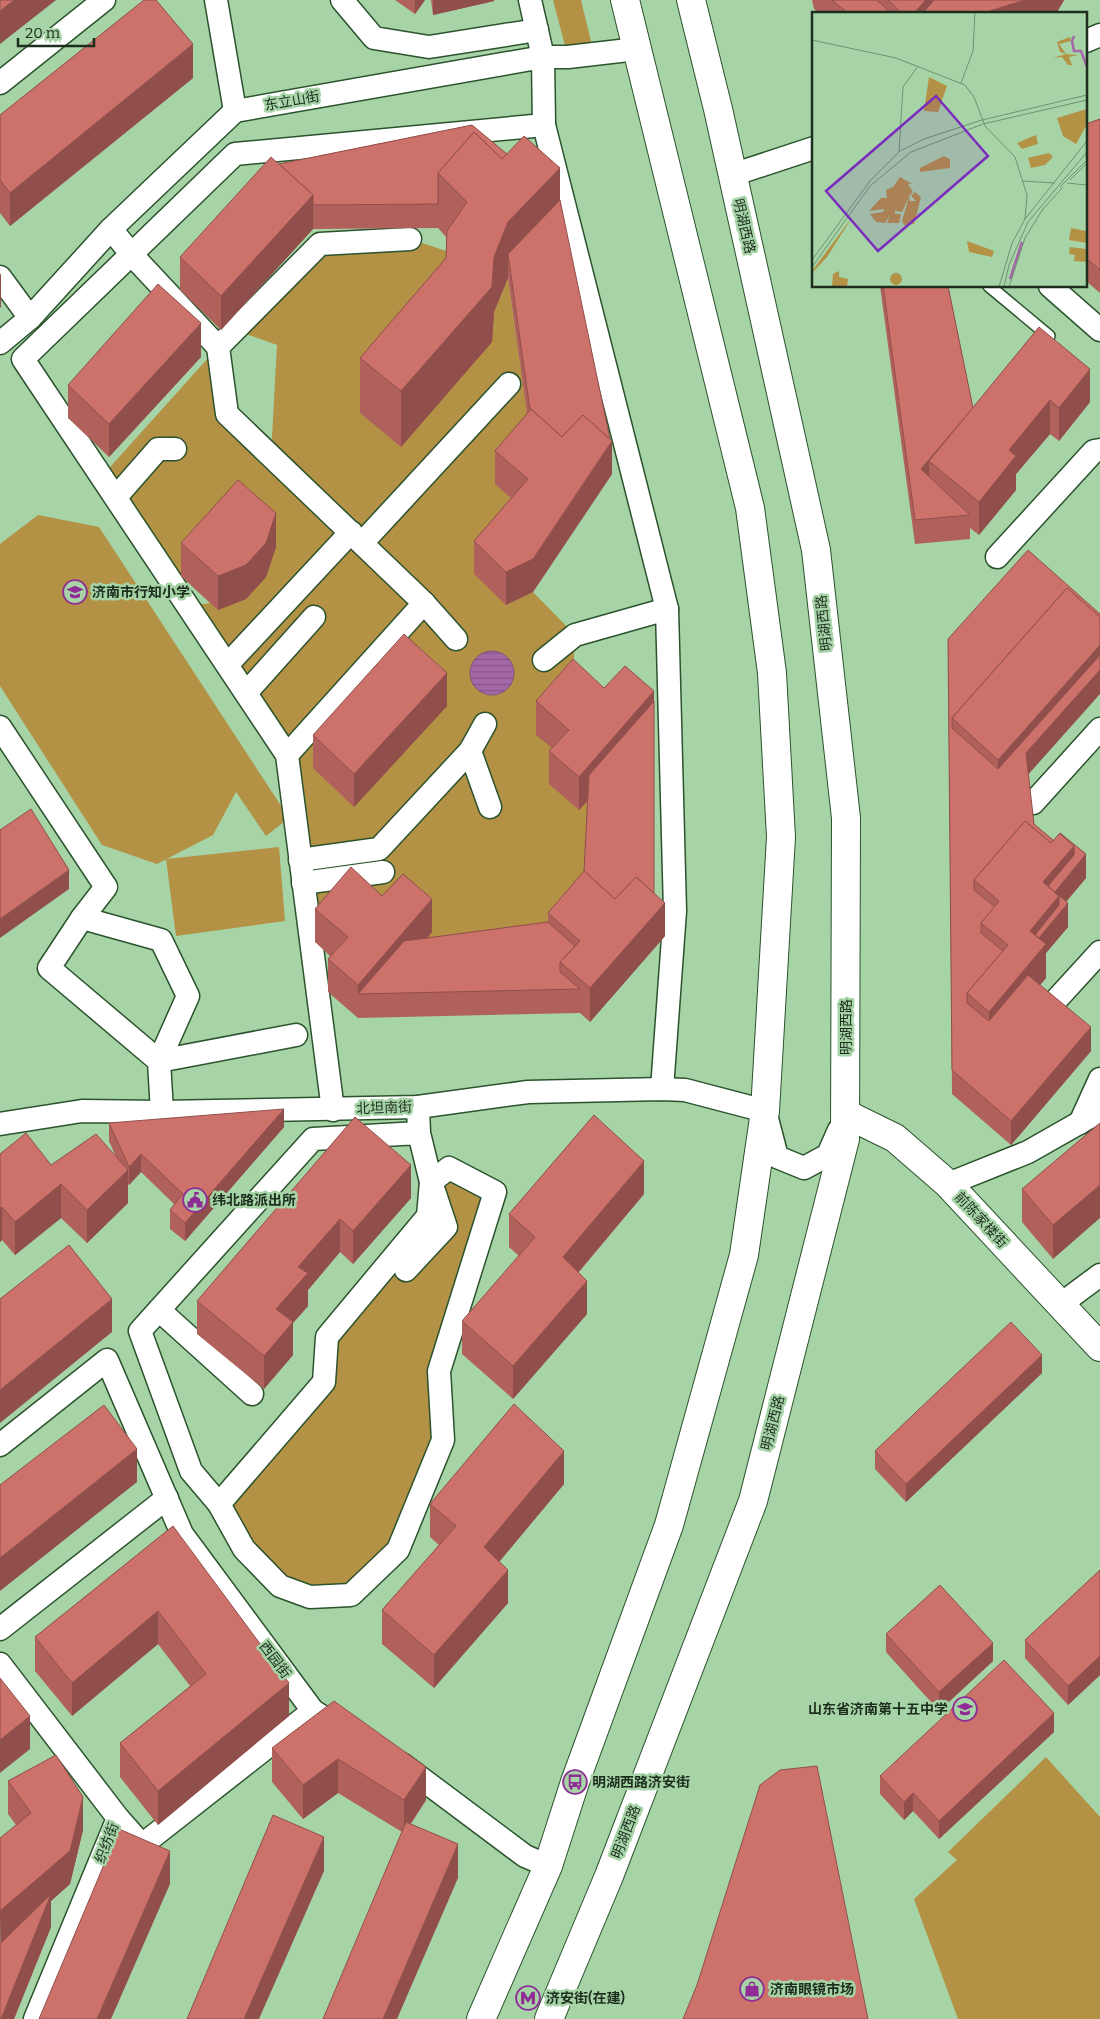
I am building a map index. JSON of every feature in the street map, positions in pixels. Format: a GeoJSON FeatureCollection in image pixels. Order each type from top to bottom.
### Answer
{"type":"FeatureCollection","features":[{"type":"Feature","properties":{"kind":"main road"},"geometry":{"type":"LineString","coordinates":[[481,2019],[548,1866],[575,1782],[669,1526],[744,1255],[765,1112],[780,837],[772,673],[750,508],[625,0]]}},
{"type":"Feature","properties":{"kind":"main road","name":"明湖西路"},"geometry":{"type":"LineString","coordinates":[[550,2019],[609,1876],[753,1502],[846,1140],[846,818],[816,550],[691,0]]}},
{"type":"Feature","properties":{"kind":"main road","name":"前陈家楼街"},"geometry":{"type":"LineString","coordinates":[[846,1114],[895,1138],[948,1184],[1100,1347]]}},
{"type":"Feature","properties":{"kind":"street"},"geometry":{"type":"LineString","coordinates":[[0,83],[104,0]]}},
{"type":"Feature","properties":{"kind":"street"},"geometry":{"type":"LineString","coordinates":[[0,343],[30,318],[110,229],[235,111],[216,0]]}},
{"type":"Feature","properties":{"kind":"street"},"geometry":{"type":"LineString","coordinates":[[342,0],[374,38],[429,47],[537,30]]}},
{"type":"Feature","properties":{"kind":"street"},"geometry":{"type":"LineString","coordinates":[[530,0],[544,57],[544,125],[666,609],[675,911],[662,1089]]}},
{"type":"Feature","properties":{"kind":"street"},"geometry":{"type":"LineString","coordinates":[[1088,40],[1100,35]]}},
{"type":"Feature","properties":{"kind":"street","name":"东立山街"},"geometry":{"type":"LineString","coordinates":[[235,111],[544,57],[568,57],[637,48]]}},
{"type":"Feature","properties":{"kind":"street"},"geometry":{"type":"LineString","coordinates":[[333,1110],[287,756],[228,664],[24,359],[235,154],[544,125]]}},
{"type":"Feature","properties":{"kind":"street"},"geometry":{"type":"LineString","coordinates":[[732,175],[812,149]]}},
{"type":"Feature","properties":{"kind":"street"},"geometry":{"type":"LineString","coordinates":[[110,229],[218,348],[227,414],[424,603],[456,639]]}},
{"type":"Feature","properties":{"kind":"street"},"geometry":{"type":"LineString","coordinates":[[218,348],[320,244],[410,239]]}},
{"type":"Feature","properties":{"kind":"street"},"geometry":{"type":"LineString","coordinates":[[0,277],[30,318]]}},
{"type":"Feature","properties":{"kind":"street"},"geometry":{"type":"LineString","coordinates":[[1052,288],[1100,330]]}},
{"type":"Feature","properties":{"kind":"street"},"geometry":{"type":"LineString","coordinates":[[228,664],[509,384]]}},
{"type":"Feature","properties":{"kind":"street"},"geometry":{"type":"LineString","coordinates":[[116,497],[158,449],[175,449]]}},
{"type":"Feature","properties":{"kind":"street"},"geometry":{"type":"LineString","coordinates":[[997,557],[1094,451],[1100,450]]}},
{"type":"Feature","properties":{"kind":"street"},"geometry":{"type":"LineString","coordinates":[[287,756],[424,603]]}},
{"type":"Feature","properties":{"kind":"street"},"geometry":{"type":"LineString","coordinates":[[544,660],[575,635],[666,609]]}},
{"type":"Feature","properties":{"kind":"street"},"geometry":{"type":"LineString","coordinates":[[246,693],[314,617]]}},
{"type":"Feature","properties":{"kind":"street"},"geometry":{"type":"LineString","coordinates":[[300,860],[378,849],[470,751],[485,724]]}},
{"type":"Feature","properties":{"kind":"street"},"geometry":{"type":"LineString","coordinates":[[0,727],[106,887],[82,918],[49,968],[158,1061]]}},
{"type":"Feature","properties":{"kind":"street"},"geometry":{"type":"LineString","coordinates":[[1033,803],[1100,729]]}},
{"type":"Feature","properties":{"kind":"street"},"geometry":{"type":"LineString","coordinates":[[470,751],[490,807]]}},
{"type":"Feature","properties":{"kind":"street"},"geometry":{"type":"LineString","coordinates":[[303,883],[383,872]]}},
{"type":"Feature","properties":{"kind":"street"},"geometry":{"type":"LineString","coordinates":[[82,918],[161,940],[188,996],[158,1061],[162,1112]]}},
{"type":"Feature","properties":{"kind":"street"},"geometry":{"type":"LineString","coordinates":[[1047,1010],[1100,952]]}},
{"type":"Feature","properties":{"kind":"street"},"geometry":{"type":"LineString","coordinates":[[158,1061],[296,1035]]}},
{"type":"Feature","properties":{"kind":"street"},"geometry":{"type":"LineString","coordinates":[[1080,1123],[1100,1079]]}},
{"type":"Feature","properties":{"kind":"street","name":"北坦南街"},"geometry":{"type":"LineString","coordinates":[[0,1124],[82,1111],[333,1110],[418,1107],[528,1092],[662,1089],[685,1090],[765,1112]]}},
{"type":"Feature","properties":{"kind":"street"},"geometry":{"type":"LineString","coordinates":[[406,1270],[446,1227],[431,1182],[419,1133],[418,1107]]}},
{"type":"Feature","properties":{"kind":"street"},"geometry":{"type":"LineString","coordinates":[[765,1112],[777,1157],[804,1168],[828,1155],[846,1114]]}},
{"type":"Feature","properties":{"kind":"street"},"geometry":{"type":"LineString","coordinates":[[948,1184],[1028,1152],[1100,1112]]}},
{"type":"Feature","properties":{"kind":"street"},"geometry":{"type":"LineString","coordinates":[[219,1504],[324,1382],[327,1337],[428,1216],[431,1182],[449,1168],[495,1192],[439,1371],[443,1440],[398,1550],[351,1595],[310,1597],[280,1586],[244,1549],[219,1504],[191,1471],[140,1331],[314,1139],[419,1133]]}},
{"type":"Feature","properties":{"kind":"street"},"geometry":{"type":"LineString","coordinates":[[1061,1304],[1100,1275]]}},
{"type":"Feature","properties":{"kind":"street"},"geometry":{"type":"LineString","coordinates":[[159,1310],[252,1394]]}},
{"type":"Feature","properties":{"kind":"street","name":"西园街"},"geometry":{"type":"LineString","coordinates":[[0,1445],[107,1360],[182,1534],[313,1711],[362,1741]]}},
{"type":"Feature","properties":{"kind":"street"},"geometry":{"type":"LineString","coordinates":[[0,1629],[167,1498]]}},
{"type":"Feature","properties":{"kind":"street","name":"织纺街"},"geometry":{"type":"LineString","coordinates":[[0,1664],[118,1818],[35,2019]]}},
{"type":"Feature","properties":{"kind":"street"},"geometry":{"type":"LineString","coordinates":[[118,1818],[142,1845],[313,1711]]}},
{"type":"Feature","properties":{"kind":"street"},"geometry":{"type":"LineString","coordinates":[[387,1755],[412,1770],[525,1856],[548,1866]]}},
{"type":"Feature","properties":{"kind":"lane"},"geometry":{"type":"LineString","coordinates":[[991,288],[1057,343]]}},
{"type":"Feature","properties":{"kind":"shaded area"},"geometry":{"type":"Polygon","coordinates":[[[553,0],[581,0],[594,54],[568,57],[553,0]]]}},
{"type":"Feature","properties":{"kind":"shaded area"},"geometry":{"type":"Polygon","coordinates":[[[410,239],[467,258],[494,312],[508,278],[531,442],[528,513],[506,605],[533,592],[575,635],[569,763],[589,799],[584,904],[548,946],[404,965],[306,908],[287,755],[189,606],[210,603],[181,576],[102,476],[218,347],[227,414],[271,455],[277,345],[235,330],[320,244],[410,239]]]}},
{"type":"Feature","properties":{"kind":"shaded area"},"geometry":{"type":"Polygon","coordinates":[[[38,515],[99,527],[289,818],[266,836],[236,792],[213,835],[157,864],[102,845],[0,686],[0,544],[38,515]]]}},
{"type":"Feature","properties":{"kind":"shaded area"},"geometry":{"type":"Polygon","coordinates":[[[492,651],[504,655],[510,661],[514,673],[510,685],[504,691],[492,695],[480,691],[474,685],[470,673],[474,661],[480,655],[492,651]]]}},
{"type":"Feature","properties":{"kind":"shaded area"},"geometry":{"type":"Polygon","coordinates":[[[279,847],[285,921],[176,936],[166,859],[279,847]]]}},
{"type":"Feature","properties":{"kind":"shaded area"},"geometry":{"type":"Polygon","coordinates":[[[449,1168],[495,1192],[439,1371],[443,1440],[398,1550],[351,1595],[280,1586],[219,1504],[324,1383],[327,1337],[449,1168]]]}},
{"type":"Feature","properties":{"kind":"shaded area"},"geometry":{"type":"Polygon","coordinates":[[[1046,1757],[1100,1817],[1100,2019],[958,2019],[914,1899],[957,1860],[948,1852],[1046,1757]]]}},
{"type":"Feature","properties":{"kind":"building"},"geometry":{"type":"Polygon","coordinates":[[[0,0],[14,0],[0,11],[0,0]]]}},
{"type":"Feature","properties":{"kind":"building"},"geometry":{"type":"Polygon","coordinates":[[[144,0],[156,0],[193,44],[10,193],[0,180],[0,115],[144,0]]]}},
{"type":"Feature","properties":{"kind":"building"},"geometry":{"type":"Polygon","coordinates":[[[832,0],[877,0],[890,12],[847,12],[832,0]]]}},
{"type":"Feature","properties":{"kind":"building"},"geometry":{"type":"Polygon","coordinates":[[[888,0],[926,0],[915,12],[901,12],[888,0]]]}},
{"type":"Feature","properties":{"kind":"building"},"geometry":{"type":"Polygon","coordinates":[[[934,0],[1025,0],[986,12],[924,12],[934,0]]]}},
{"type":"Feature","properties":{"kind":"building"},"geometry":{"type":"Polygon","coordinates":[[[1100,119],[1100,270],[1088,260],[1088,123],[1100,119]]]}},
{"type":"Feature","properties":{"kind":"building"},"geometry":{"type":"Polygon","coordinates":[[[472,125],[507,154],[502,159],[474,132],[438,173],[438,204],[313,205],[313,195],[279,164],[472,125]]]}},
{"type":"Feature","properties":{"kind":"building"},"geometry":{"type":"Polygon","coordinates":[[[474,132],[502,159],[524,136],[560,168],[508,222],[494,257],[492,287],[401,391],[360,358],[446,258],[447,231],[467,202],[438,173],[474,132]]]}},
{"type":"Feature","properties":{"kind":"building"},"geometry":{"type":"Polygon","coordinates":[[[271,157],[313,195],[221,296],[180,257],[271,157]]]}},
{"type":"Feature","properties":{"kind":"building"},"geometry":{"type":"Polygon","coordinates":[[[560,200],[610,439],[583,415],[562,437],[530,410],[508,254],[560,200]]]}},
{"type":"Feature","properties":{"kind":"building"},"geometry":{"type":"Polygon","coordinates":[[[158,284],[201,323],[109,424],[68,385],[158,284]]]}},
{"type":"Feature","properties":{"kind":"building"},"geometry":{"type":"Polygon","coordinates":[[[883,288],[948,288],[973,408],[921,469],[970,515],[915,520],[883,288]]]}},
{"type":"Feature","properties":{"kind":"building"},"geometry":{"type":"Polygon","coordinates":[[[1039,327],[1090,369],[1059,408],[1050,400],[1009,450],[1016,456],[979,502],[929,461],[1039,327]]]}},
{"type":"Feature","properties":{"kind":"building"},"geometry":{"type":"Polygon","coordinates":[[[531,409],[562,437],[583,415],[612,441],[533,559],[506,572],[474,541],[528,479],[495,451],[531,409]]]}},
{"type":"Feature","properties":{"kind":"building"},"geometry":{"type":"Polygon","coordinates":[[[238,480],[276,513],[266,543],[246,565],[218,576],[181,543],[238,480]]]}},
{"type":"Feature","properties":{"kind":"building"},"geometry":{"type":"Polygon","coordinates":[[[1028,550],[1100,614],[1100,617],[1067,588],[952,718],[952,728],[998,769],[1100,655],[1100,670],[1026,753],[1034,824],[1053,840],[1051,843],[1025,821],[974,880],[974,890],[995,907],[981,923],[981,933],[1003,951],[967,993],[967,1003],[989,1021],[1028,975],[1091,1027],[1011,1121],[952,1070],[948,639],[1028,550]]]}},
{"type":"Feature","properties":{"kind":"building"},"geometry":{"type":"Polygon","coordinates":[[[1067,588],[1100,617],[1100,645],[998,760],[952,718],[1067,588]]]}},
{"type":"Feature","properties":{"kind":"building"},"geometry":{"type":"Polygon","coordinates":[[[404,634],[447,673],[354,774],[313,735],[404,634]]]}},
{"type":"Feature","properties":{"kind":"building"},"geometry":{"type":"Polygon","coordinates":[[[573,659],[604,688],[625,666],[654,691],[579,777],[549,751],[569,730],[536,701],[573,659]]]}},
{"type":"Feature","properties":{"kind":"building"},"geometry":{"type":"Polygon","coordinates":[[[654,701],[654,893],[636,877],[615,899],[584,871],[589,775],[654,701]]]}},
{"type":"Feature","properties":{"kind":"building"},"geometry":{"type":"Polygon","coordinates":[[[31,809],[69,870],[0,919],[0,830],[31,809]]]}},
{"type":"Feature","properties":{"kind":"building"},"geometry":{"type":"Polygon","coordinates":[[[1025,821],[1051,843],[1060,833],[1074,846],[1043,882],[1059,896],[1030,931],[1046,944],[989,1012],[967,993],[1008,945],[981,923],[999,901],[974,880],[1025,821]]]}},
{"type":"Feature","properties":{"kind":"building"},"geometry":{"type":"Polygon","coordinates":[[[1060,833],[1086,854],[1055,892],[1068,903],[1039,938],[1035,935],[1059,905],[1059,896],[1048,886],[1074,855],[1074,846],[1060,833]]]}},
{"type":"Feature","properties":{"kind":"building"},"geometry":{"type":"Polygon","coordinates":[[[351,867],[382,896],[403,874],[432,899],[358,985],[328,959],[348,937],[315,909],[351,867]]]}},
{"type":"Feature","properties":{"kind":"building"},"geometry":{"type":"Polygon","coordinates":[[[584,871],[615,899],[636,877],[665,903],[590,988],[560,962],[580,941],[548,913],[584,871]]]}},
{"type":"Feature","properties":{"kind":"building"},"geometry":{"type":"Polygon","coordinates":[[[548,922],[575,946],[560,962],[560,972],[580,989],[358,994],[404,941],[548,922]]]}},
{"type":"Feature","properties":{"kind":"building"},"geometry":{"type":"Polygon","coordinates":[[[284,1109],[185,1223],[170,1210],[183,1194],[141,1154],[129,1167],[109,1123],[284,1109]]]}},
{"type":"Feature","properties":{"kind":"building"},"geometry":{"type":"Polygon","coordinates":[[[594,1115],[644,1161],[563,1257],[587,1281],[513,1366],[462,1321],[535,1237],[509,1214],[594,1115]]]}},
{"type":"Feature","properties":{"kind":"building"},"geometry":{"type":"Polygon","coordinates":[[[355,1117],[411,1165],[353,1231],[340,1219],[298,1267],[308,1273],[276,1309],[293,1322],[264,1356],[197,1301],[355,1117]]]}},
{"type":"Feature","properties":{"kind":"building"},"geometry":{"type":"Polygon","coordinates":[[[1100,1123],[1100,1185],[1053,1225],[1022,1189],[1100,1123]]]}},
{"type":"Feature","properties":{"kind":"building"},"geometry":{"type":"Polygon","coordinates":[[[26,1133],[51,1165],[96,1134],[128,1170],[87,1210],[61,1184],[15,1222],[2,1207],[0,1208],[0,1154],[26,1133]]]}},
{"type":"Feature","properties":{"kind":"building"},"geometry":{"type":"Polygon","coordinates":[[[69,1245],[112,1299],[0,1390],[0,1299],[69,1245]]]}},
{"type":"Feature","properties":{"kind":"building"},"geometry":{"type":"Polygon","coordinates":[[[1011,1322],[1042,1355],[906,1484],[875,1451],[1011,1322]]]}},
{"type":"Feature","properties":{"kind":"building"},"geometry":{"type":"Polygon","coordinates":[[[514,1404],[564,1451],[484,1547],[508,1570],[434,1655],[382,1610],[456,1526],[430,1504],[514,1404]]]}},
{"type":"Feature","properties":{"kind":"building"},"geometry":{"type":"Polygon","coordinates":[[[104,1405],[137,1449],[0,1558],[0,1485],[104,1405]]]}},
{"type":"Feature","properties":{"kind":"building"},"geometry":{"type":"Polygon","coordinates":[[[173,1526],[289,1683],[158,1791],[120,1743],[206,1674],[158,1611],[72,1683],[35,1637],[173,1526]]]}},
{"type":"Feature","properties":{"kind":"building"},"geometry":{"type":"Polygon","coordinates":[[[1100,1570],[1100,1656],[1068,1686],[1025,1640],[1100,1570]]]}},
{"type":"Feature","properties":{"kind":"building"},"geometry":{"type":"Polygon","coordinates":[[[940,1585],[993,1643],[939,1692],[886,1634],[940,1585]]]}},
{"type":"Feature","properties":{"kind":"building"},"geometry":{"type":"Polygon","coordinates":[[[1004,1660],[1054,1713],[939,1821],[913,1793],[904,1802],[880,1776],[1004,1660]]]}},
{"type":"Feature","properties":{"kind":"building"},"geometry":{"type":"Polygon","coordinates":[[[0,1678],[30,1716],[0,1740],[0,1678]]]}},
{"type":"Feature","properties":{"kind":"building"},"geometry":{"type":"Polygon","coordinates":[[[334,1701],[426,1767],[404,1800],[338,1759],[303,1785],[272,1748],[334,1701]]]}},
{"type":"Feature","properties":{"kind":"building"},"geometry":{"type":"Polygon","coordinates":[[[56,1755],[83,1797],[70,1851],[0,1911],[0,1838],[31,1813],[8,1781],[56,1755]]]}},
{"type":"Feature","properties":{"kind":"building"},"geometry":{"type":"Polygon","coordinates":[[[817,1766],[868,2019],[683,2019],[697,1985],[760,1785],[780,1770],[817,1766]]]}},
{"type":"Feature","properties":{"kind":"building"},"geometry":{"type":"Polygon","coordinates":[[[273,1815],[324,1837],[244,2019],[187,2019],[273,1815]]]}},
{"type":"Feature","properties":{"kind":"building"},"geometry":{"type":"Polygon","coordinates":[[[406,1822],[458,1844],[383,2019],[323,2019],[406,1822]]]}},
{"type":"Feature","properties":{"kind":"building"},"geometry":{"type":"Polygon","coordinates":[[[119,1829],[170,1851],[97,2019],[39,2019],[119,1829]]]}},
{"type":"Feature","properties":{"kind":"building"},"geometry":{"type":"Polygon","coordinates":[[[51,1894],[1,2019],[0,2019],[0,1944],[51,1894]]]}},
{"type":"Feature","properties":{"kind":"place","name":"济南市行知小学"},"geometry":{"type":"Point","coordinates":[75,592]}},
{"type":"Feature","properties":{"kind":"place","name":"纬北路派出所"},"geometry":{"type":"Point","coordinates":[195,1200]}},
{"type":"Feature","properties":{"kind":"place","name":"山东省济南第十五中学"},"geometry":{"type":"Point","coordinates":[965,1709]}},
{"type":"Feature","properties":{"kind":"place","name":"明湖西路济安街"},"geometry":{"type":"Point","coordinates":[575,1782]}},
{"type":"Feature","properties":{"kind":"place","name":"济南眼镜市场"},"geometry":{"type":"Point","coordinates":[752,1989]}},
{"type":"Feature","properties":{"kind":"place","name":"济安街(在建)"},"geometry":{"type":"Point","coordinates":[528,1998]}}]}
